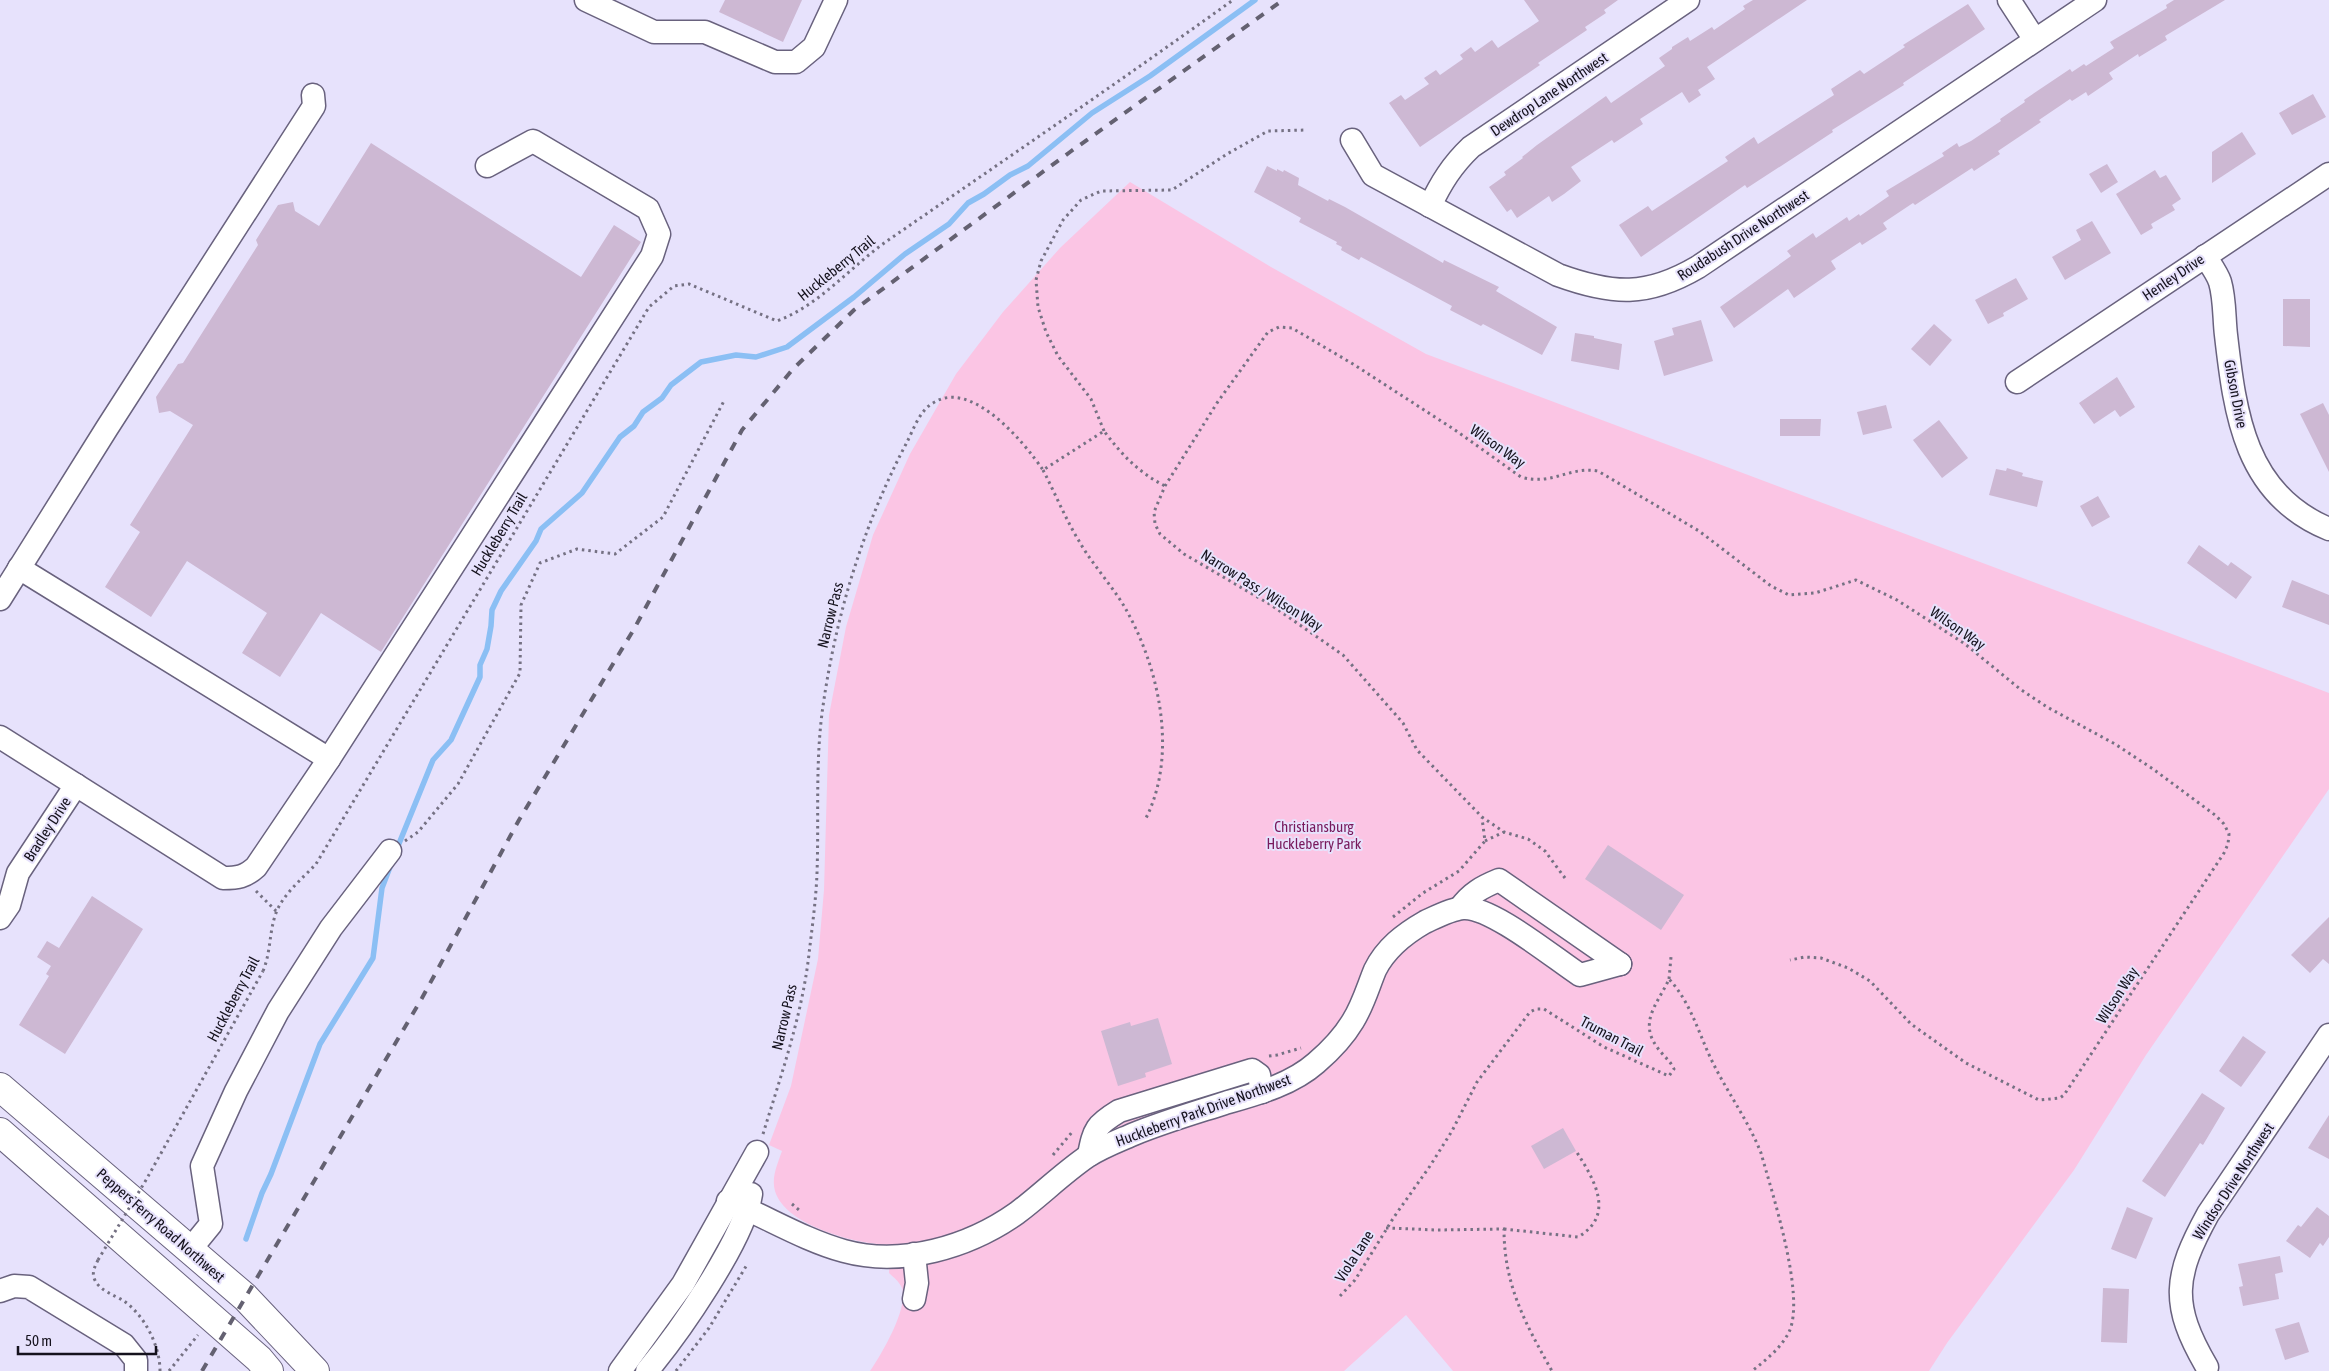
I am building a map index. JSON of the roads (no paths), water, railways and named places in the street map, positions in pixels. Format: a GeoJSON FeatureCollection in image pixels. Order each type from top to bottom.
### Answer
{"type":"FeatureCollection","features":[{"type":"Feature","properties":{"kind":"main road","name":"Peppers Ferry Road Northwest"},"geometry":{"type":"LineString","coordinates":[[0,1087],[189,1251],[245,1297],[314,1371]]}},
{"type":"Feature","properties":{"kind":"main road"},"geometry":{"type":"LineString","coordinates":[[0,1132],[260,1367]]}},
{"type":"Feature","properties":{"kind":"street"},"geometry":{"type":"LineString","coordinates":[[586,0],[654,32],[705,32],[774,62],[796,62],[814,46],[836,0]]}},
{"type":"Feature","properties":{"kind":"street","name":"Dewdrop Lane Northwest"},"geometry":{"type":"LineString","coordinates":[[1430,206],[1445,176],[1456,161],[1471,147],[1688,0]]}},
{"type":"Feature","properties":{"kind":"street"},"geometry":{"type":"LineString","coordinates":[[2009,0],[2035,40]]}},
{"type":"Feature","properties":{"kind":"street","name":"Roudabush Drive Northwest"},"geometry":{"type":"LineString","coordinates":[[1352,140],[1373,175],[1558,275],[1586,285],[1626,289],[1646,288],[1674,281],[2095,0]]}},
{"type":"Feature","properties":{"kind":"street"},"geometry":{"type":"LineString","coordinates":[[0,598],[314,106],[313,95]]}},
{"type":"Feature","properties":{"kind":"street"},"geometry":{"type":"LineString","coordinates":[[0,737],[223,878],[246,876],[256,867],[329,759],[652,256],[659,234],[648,209],[533,141],[487,166]]}},
{"type":"Feature","properties":{"kind":"street","name":"Henley Drive"},"geometry":{"type":"LineString","coordinates":[[2017,382],[2329,174]]}},
{"type":"Feature","properties":{"kind":"street","name":"Gibson Drive"},"geometry":{"type":"LineString","coordinates":[[2205,256],[2220,282],[2233,397],[2248,447],[2262,474],[2279,496],[2300,513],[2329,529]]}},
{"type":"Feature","properties":{"kind":"street"},"geometry":{"type":"LineString","coordinates":[[19,568],[329,759]]}},
{"type":"Feature","properties":{"kind":"street","name":"Bradley Drive"},"geometry":{"type":"LineString","coordinates":[[0,886],[18,872],[76,785]]}},
{"type":"Feature","properties":{"kind":"street"},"geometry":{"type":"LineString","coordinates":[[189,1251],[210,1224],[202,1166],[236,1091],[278,1011],[331,928],[390,851]]}},
{"type":"Feature","properties":{"kind":"street","name":"Bradley Drive"},"geometry":{"type":"LineString","coordinates":[[0,918],[9,905],[18,872]]}},
{"type":"Feature","properties":{"kind":"street","name":"Huckleberry Park Drive Northwest"},"geometry":{"type":"LineString","coordinates":[[738,1205],[819,1243],[846,1252],[873,1256],[914,1254],[952,1245],[977,1236],[1004,1221],[1089,1156],[1154,1126],[1262,1092],[1304,1071],[1329,1050],[1353,1022],[1366,996],[1376,969],[1390,946],[1410,930],[1433,918],[1460,908],[1475,908],[1492,915],[1580,975],[1620,964],[1499,880],[1480,887],[1469,896],[1460,908]]}},
{"type":"Feature","properties":{"kind":"street","name":"Windsor Drive Northwest"},"geometry":{"type":"LineString","coordinates":[[2207,1366],[2190,1338],[2181,1307],[2182,1273],[2192,1244],[2208,1214],[2329,1036]]}},
{"type":"Feature","properties":{"kind":"street"},"geometry":{"type":"LineString","coordinates":[[620,1371],[683,1284],[712,1235],[738,1205]]}},
{"type":"Feature","properties":{"kind":"street"},"geometry":{"type":"LineString","coordinates":[[647,1371],[701,1294],[738,1205]]}},
{"type":"Feature","properties":{"kind":"street"},"geometry":{"type":"LineString","coordinates":[[914,1254],[917,1283],[914,1299]]}},
{"type":"Feature","properties":{"kind":"street"},"geometry":{"type":"LineString","coordinates":[[0,1291],[14,1286],[29,1287],[124,1345],[136,1360],[136,1371]]}},
{"type":"Feature","properties":{"kind":"waterway"},"geometry":{"type":"LineString","coordinates":[[396,851],[433,760],[451,740],[480,677],[480,665],[487,649],[492,610],[501,591],[536,541],[541,529],[582,493],[620,437],[634,426],[643,412],[662,398],[671,385],[701,362],[736,355],[756,357],[787,347],[854,297],[905,254],[949,224],[968,203],[1010,175],[1028,166],[1092,113],[1150,76],[1255,0]]}},
{"type":"Feature","properties":{"kind":"waterway"},"geometry":{"type":"LineString","coordinates":[[246,1239],[320,1044],[373,958],[382,888],[390,867]]}},
{"type":"Feature","properties":{"kind":"railway"},"geometry":{"type":"LineString","coordinates":[[202,1371],[422,998],[519,820],[634,629],[742,430],[793,369],[854,310],[1070,152],[1283,0]]}},
{"type":"Feature","properties":{"kind":"park label","name":"Christiansburg Huckleberry Park"},"geometry":{"type":"Point","coordinates":[1314,834]}}]}
